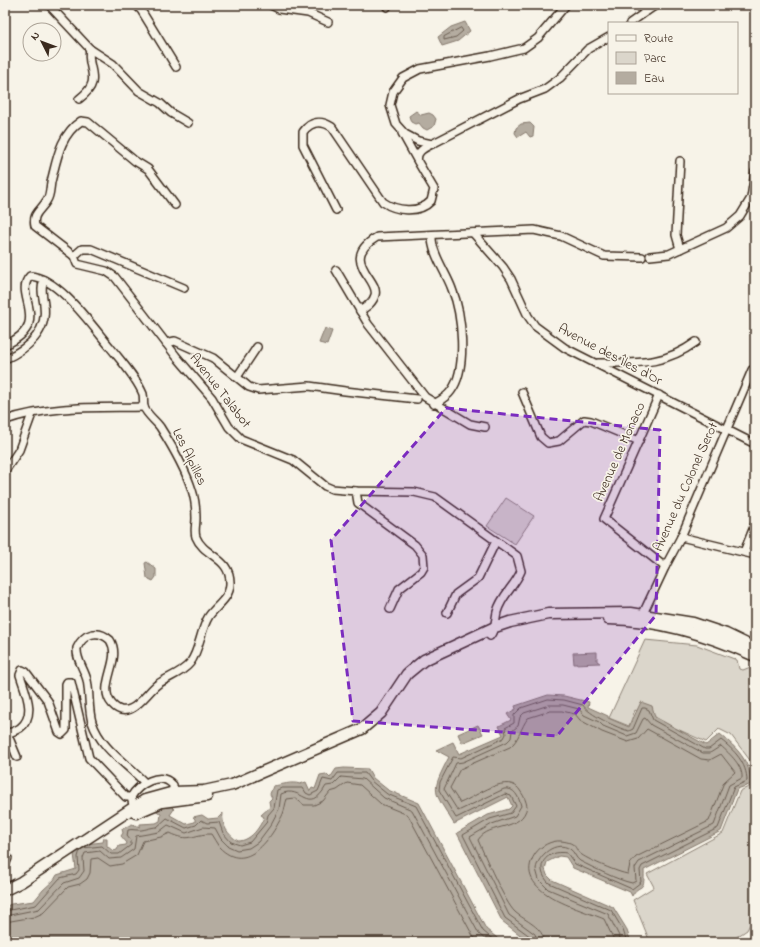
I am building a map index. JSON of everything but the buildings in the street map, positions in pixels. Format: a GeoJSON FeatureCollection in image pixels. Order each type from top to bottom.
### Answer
{"type":"FeatureCollection","features":[{"type":"Feature","properties":{"kind":"main road"},"geometry":{"type":"LineString","coordinates":[[641,618],[706,636],[755,656]]}},
{"type":"Feature","properties":{"kind":"main road"},"geometry":{"type":"LineString","coordinates":[[5,890],[21,882],[133,806],[145,800],[218,795],[234,791],[365,734],[386,716],[412,678],[420,670],[493,631],[548,620],[641,618],[693,623],[710,628],[755,648]]}},
{"type":"Feature","properties":{"kind":"main road"},"geometry":{"type":"LineString","coordinates":[[5,897],[23,888],[133,806],[150,806],[174,797]]}},
{"type":"Feature","properties":{"kind":"street"},"geometry":{"type":"LineString","coordinates":[[49,5],[90,49],[113,64],[139,91],[160,102],[172,113],[188,122]]}},
{"type":"Feature","properties":{"kind":"street"},"geometry":{"type":"LineString","coordinates":[[136,5],[141,10],[176,67]]}},
{"type":"Feature","properties":{"kind":"street"},"geometry":{"type":"LineString","coordinates":[[271,5],[279,10],[308,13],[328,22]]}},
{"type":"Feature","properties":{"kind":"street"},"geometry":{"type":"LineString","coordinates":[[336,210],[303,145],[303,132],[309,126],[316,122],[323,122],[332,127],[374,191],[383,202],[392,208],[416,209],[425,206],[431,201],[434,193],[433,185],[418,162],[392,114],[390,105],[393,92],[403,78],[420,69],[524,48],[538,38],[566,5]]}},
{"type":"Feature","properties":{"kind":"street"},"geometry":{"type":"LineString","coordinates":[[637,5],[647,11]]}},
{"type":"Feature","properties":{"kind":"street"},"geometry":{"type":"LineString","coordinates":[[631,22],[656,5]]}},
{"type":"Feature","properties":{"kind":"street"},"geometry":{"type":"LineString","coordinates":[[418,162],[417,158],[419,152],[432,144],[519,99],[545,89],[560,78],[588,49],[608,38]]}},
{"type":"Feature","properties":{"kind":"street"},"geometry":{"type":"LineString","coordinates":[[79,99],[90,87],[92,82],[93,72],[90,60],[90,49]]}},
{"type":"Feature","properties":{"kind":"street"},"geometry":{"type":"LineString","coordinates":[[166,343],[115,277],[106,271],[80,266],[74,261],[74,256],[35,226],[34,220],[35,214],[48,200],[59,148],[74,126],[82,121],[88,122],[135,161],[148,169],[175,205]]}},
{"type":"Feature","properties":{"kind":"street"},"geometry":{"type":"LineString","coordinates":[[400,130],[418,141],[432,144]]}},
{"type":"Feature","properties":{"kind":"street"},"geometry":{"type":"LineString","coordinates":[[680,161],[676,235],[680,249]]}},
{"type":"Feature","properties":{"kind":"street"},"geometry":{"type":"LineString","coordinates":[[650,256],[669,254],[726,228],[740,216],[751,198],[755,172]]}},
{"type":"Feature","properties":{"kind":"street"},"geometry":{"type":"LineString","coordinates":[[360,311],[371,303],[376,295],[375,288],[360,264],[362,251],[368,242],[377,237],[534,230],[561,236],[604,256],[642,257]]}},
{"type":"Feature","properties":{"kind":"street","name":"Avenue des Îles d'Or"},"geometry":{"type":"LineString","coordinates":[[473,233],[503,267],[511,279],[528,316],[535,326],[544,334],[566,348],[755,444]]}},
{"type":"Feature","properties":{"kind":"street"},"geometry":{"type":"LineString","coordinates":[[432,235],[433,246],[456,299],[460,322],[461,350],[458,376],[455,384],[444,399],[434,404]]}},
{"type":"Feature","properties":{"kind":"street"},"geometry":{"type":"LineString","coordinates":[[74,256],[82,250],[91,249],[184,288]]}},
{"type":"Feature","properties":{"kind":"street"},"geometry":{"type":"LineString","coordinates":[[336,270],[368,324],[425,397],[434,404],[470,424],[484,427]]}},
{"type":"Feature","properties":{"kind":"street"},"geometry":{"type":"LineString","coordinates":[[5,346],[16,340],[29,324],[30,312],[25,286],[26,280],[30,276],[44,280],[41,291],[44,306],[43,325],[32,342],[16,354],[5,358]]}},
{"type":"Feature","properties":{"kind":"street","name":"Les Alpilles"},"geometry":{"type":"LineString","coordinates":[[44,280],[77,307],[130,372],[142,394],[144,407],[170,442],[192,488],[196,510],[196,536],[199,542],[224,565],[230,575],[228,594],[204,624],[191,661],[182,671],[153,687],[139,705],[132,709],[119,709],[113,705],[109,699],[107,686],[115,652],[110,640],[98,633],[92,634],[85,636],[77,648],[78,661],[87,681],[89,708],[98,735],[105,746],[144,782]]}},
{"type":"Feature","properties":{"kind":"street","name":"Avenue Talabot"},"geometry":{"type":"LineString","coordinates":[[417,399],[310,386],[258,390],[249,387],[213,358],[185,347],[175,341],[166,343],[212,398],[229,427],[241,439],[293,460],[325,486],[338,490],[414,492],[435,496],[517,556],[521,572],[502,599],[497,610],[493,631]]}},
{"type":"Feature","properties":{"kind":"street"},"geometry":{"type":"LineString","coordinates":[[596,363],[644,363],[665,360],[682,353],[696,342]]}},
{"type":"Feature","properties":{"kind":"street"},"geometry":{"type":"LineString","coordinates":[[176,356],[175,352],[185,347]]}},
{"type":"Feature","properties":{"kind":"street"},"geometry":{"type":"LineString","coordinates":[[237,378],[257,347]]}},
{"type":"Feature","properties":{"kind":"street","name":"Avenue du Colonel Serot"},"geometry":{"type":"LineString","coordinates":[[641,618],[681,537],[752,370]]}},
{"type":"Feature","properties":{"kind":"street"},"geometry":{"type":"LineString","coordinates":[[522,392],[541,436],[548,443],[559,441],[584,420],[591,421],[639,441]]}},
{"type":"Feature","properties":{"kind":"street","name":"Avenue de Monaco"},"geometry":{"type":"LineString","coordinates":[[659,395],[604,519],[665,567]]}},
{"type":"Feature","properties":{"kind":"street"},"geometry":{"type":"LineString","coordinates":[[6,420],[21,414],[89,408],[144,407]]}},
{"type":"Feature","properties":{"kind":"street"},"geometry":{"type":"LineString","coordinates":[[5,471],[19,450],[32,414]]}},
{"type":"Feature","properties":{"kind":"street"},"geometry":{"type":"LineString","coordinates":[[356,491],[358,503],[415,544],[423,555],[424,567],[421,572],[398,589],[390,609]]}},
{"type":"Feature","properties":{"kind":"street"},"geometry":{"type":"LineString","coordinates":[[744,552],[755,524]]}},
{"type":"Feature","properties":{"kind":"street"},"geometry":{"type":"LineString","coordinates":[[681,537],[755,555]]}},
{"type":"Feature","properties":{"kind":"street"},"geometry":{"type":"LineString","coordinates":[[447,613],[456,594],[478,578],[496,541]]}},
{"type":"Feature","properties":{"kind":"street"},"geometry":{"type":"LineString","coordinates":[[17,757],[6,733],[14,732],[24,725],[29,714],[30,708],[20,675],[22,670],[26,672],[48,701],[59,732],[62,734],[66,730],[66,684],[67,682],[71,682],[89,758],[133,806],[144,782],[151,780],[167,780],[172,783],[174,797]]}},
{"type":"Feature","properties":{"kind":"street"},"geometry":{"type":"LineString","coordinates":[[5,854],[8,858],[5,865]]}},
{"type":"Feature","properties":{"kind":"highlighted area"},"geometry":{"type":"Polygon","coordinates":[[[446,408],[660,430],[656,615],[557,736],[353,721],[331,540],[446,408]]]}},
{"type":"Feature","properties":{"kind":"green space"},"geometry":{"type":"Polygon","coordinates":[[[506,498],[534,516],[515,544],[487,526],[506,498]]]}},
{"type":"Feature","properties":{"kind":"green space"},"geometry":{"type":"Polygon","coordinates":[[[645,640],[697,645],[737,660],[739,669],[743,670],[753,666],[755,667],[755,767],[731,735],[719,729],[706,742],[635,710],[629,726],[609,718],[645,640]]]}},
{"type":"Feature","properties":{"kind":"green space"},"geometry":{"type":"Polygon","coordinates":[[[755,784],[755,914],[747,930],[729,942],[650,942],[633,900],[654,887],[647,874],[723,833],[740,791],[755,784]]]}},
{"type":"Feature","properties":{"kind":"water"},"geometry":{"type":"Polygon","coordinates":[[[465,22],[470,31],[458,41],[442,46],[438,37],[451,27],[465,22]]]}},
{"type":"Feature","properties":{"kind":"water"},"geometry":{"type":"Polygon","coordinates":[[[416,111],[421,115],[429,113],[433,115],[436,119],[434,126],[427,130],[419,123],[415,124],[411,122],[409,116],[416,111]]]}},
{"type":"Feature","properties":{"kind":"water"},"geometry":{"type":"Polygon","coordinates":[[[530,123],[534,127],[533,136],[530,137],[526,132],[518,137],[515,133],[516,128],[521,124],[530,123]]]}},
{"type":"Feature","properties":{"kind":"water"},"geometry":{"type":"Polygon","coordinates":[[[325,328],[332,331],[327,345],[319,343],[325,328]]]}},
{"type":"Feature","properties":{"kind":"water"},"geometry":{"type":"Polygon","coordinates":[[[147,562],[156,569],[156,577],[153,581],[147,578],[145,563],[147,562]]]}},
{"type":"Feature","properties":{"kind":"water"},"geometry":{"type":"Polygon","coordinates":[[[597,652],[597,661],[600,663],[574,664],[573,653],[597,652]]]}},
{"type":"Feature","properties":{"kind":"water"},"geometry":{"type":"Polygon","coordinates":[[[548,695],[564,696],[589,702],[588,707],[629,727],[641,702],[652,706],[655,717],[706,745],[720,734],[742,756],[751,776],[752,784],[737,789],[721,831],[644,870],[644,883],[632,896],[630,892],[573,868],[566,857],[559,856],[547,862],[545,869],[547,875],[552,880],[613,907],[626,928],[631,942],[533,942],[524,938],[502,921],[457,833],[488,815],[509,809],[512,806],[508,797],[454,824],[438,797],[436,791],[437,785],[449,757],[436,750],[453,742],[459,754],[503,735],[499,726],[511,720],[507,714],[516,709],[515,706],[548,695]]]}},
{"type":"Feature","properties":{"kind":"water"},"geometry":{"type":"Polygon","coordinates":[[[478,725],[483,734],[462,743],[458,734],[478,725]]]}},
{"type":"Feature","properties":{"kind":"water"},"geometry":{"type":"Polygon","coordinates":[[[336,769],[368,769],[373,778],[388,790],[419,803],[486,929],[502,942],[5,942],[5,907],[11,904],[34,901],[57,875],[76,869],[74,854],[85,844],[103,842],[104,838],[107,838],[107,846],[113,851],[117,850],[119,846],[126,845],[127,843],[121,836],[123,833],[122,829],[132,824],[140,827],[140,824],[156,823],[160,821],[161,814],[151,807],[171,806],[174,809],[170,815],[186,824],[195,822],[193,817],[202,815],[208,819],[218,818],[223,813],[224,826],[228,833],[238,841],[243,840],[247,839],[254,833],[264,817],[261,815],[270,807],[269,801],[272,798],[270,794],[273,786],[290,783],[300,784],[306,782],[310,791],[312,788],[315,789],[320,775],[326,774],[330,778],[336,769]]]}}]}
